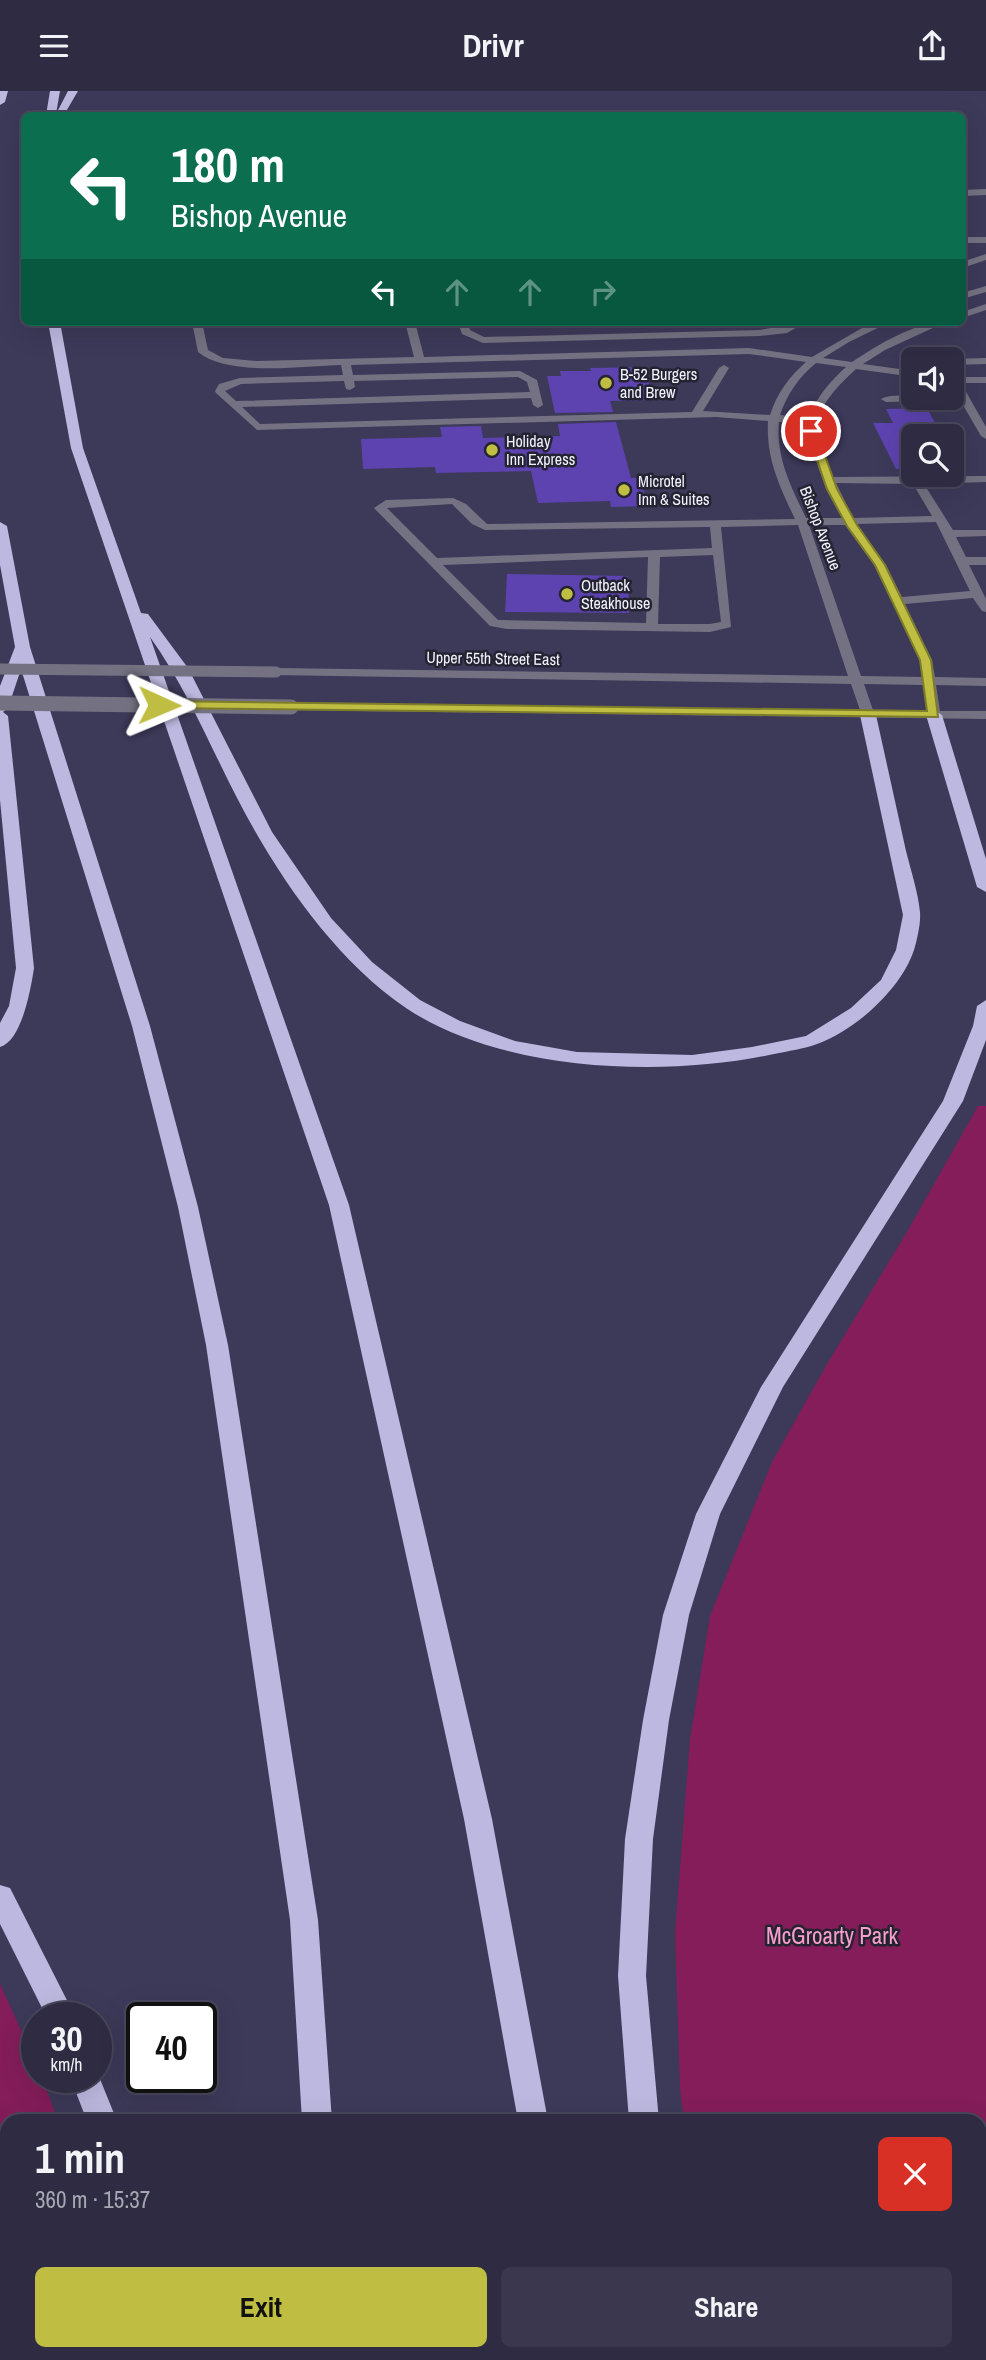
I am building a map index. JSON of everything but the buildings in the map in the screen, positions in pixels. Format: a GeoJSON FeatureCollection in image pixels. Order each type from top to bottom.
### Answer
{"type":"FeatureCollection","features":[{"type":"Feature","properties":{"kind":"highway"},"geometry":{"type":"LineString","coordinates":[[0,102],[3,91]]}},
{"type":"Feature","properties":{"kind":"highway"},"geometry":{"type":"LineString","coordinates":[[52,112],[55,91]]}},
{"type":"Feature","properties":{"kind":"highway"},"geometry":{"type":"LineString","coordinates":[[62,112],[73,91]]}},
{"type":"Feature","properties":{"kind":"highway"},"geometry":{"type":"LineString","coordinates":[[55,326],[77,447],[339,1205],[478,1819],[532,2114]]}},
{"type":"Feature","properties":{"kind":"highway"},"geometry":{"type":"LineString","coordinates":[[0,526],[22,647],[141,1026],[188,1207],[217,1345],[304,1920],[317,2114]]}},
{"type":"Feature","properties":{"kind":"highway"},"geometry":{"type":"LineString","coordinates":[[129,597],[180,668],[264,832],[325,922],[366,966],[413,1004],[453,1025],[511,1046],[577,1058],[692,1061],[752,1053],[812,1040],[858,1012],[889,983],[905,950],[912,915],[868,715]]}},
{"type":"Feature","properties":{"kind":"highway"},"geometry":{"type":"LineString","coordinates":[[0,708],[22,647]]}},
{"type":"Feature","properties":{"kind":"highway"},"geometry":{"type":"LineString","coordinates":[[934,715],[986,887]]}},
{"type":"Feature","properties":{"kind":"highway"},"geometry":{"type":"LineString","coordinates":[[0,716],[25,968],[18,1006],[0,1041]]}},
{"type":"Feature","properties":{"kind":"highway"},"geometry":{"type":"LineString","coordinates":[[642,2114],[632,1976],[639,1839],[656,1720],[676,1615],[708,1514],[772,1387],[953,1101],[982,1026],[986,1006]]}},
{"type":"Feature","properties":{"kind":"highway"},"geometry":{"type":"LineString","coordinates":[[0,1896],[54,2002]]}},
{"type":"Feature","properties":{"kind":"highway"},"geometry":{"type":"LineString","coordinates":[[91,2093],[99,2114]]}},
{"type":"Feature","properties":{"kind":"street"},"geometry":{"type":"LineString","coordinates":[[966,193],[986,192]]}},
{"type":"Feature","properties":{"kind":"street"},"geometry":{"type":"LineString","coordinates":[[966,240],[986,240]]}},
{"type":"Feature","properties":{"kind":"street"},"geometry":{"type":"LineString","coordinates":[[966,264],[986,257]]}},
{"type":"Feature","properties":{"kind":"street"},"geometry":{"type":"LineString","coordinates":[[966,295],[986,289]]}},
{"type":"Feature","properties":{"kind":"street"},"geometry":{"type":"LineString","coordinates":[[966,314],[986,307]]}},
{"type":"Feature","properties":{"kind":"street"},"geometry":{"type":"LineString","coordinates":[[198,326],[203,352],[221,362],[257,364],[749,351],[851,368],[901,373]]}},
{"type":"Feature","properties":{"kind":"street"},"geometry":{"type":"LineString","coordinates":[[411,326],[420,359]]}},
{"type":"Feature","properties":{"kind":"street"},"geometry":{"type":"LineString","coordinates":[[464,326],[465,332],[483,340],[759,333],[784,331],[793,326]]}},
{"type":"Feature","properties":{"kind":"street","name":"Bishop Avenue"},"geometry":{"type":"LineString","coordinates":[[868,715],[803,523],[778,468],[772,443],[773,418],[782,395],[796,377],[845,340],[876,326]]}},
{"type":"Feature","properties":{"kind":"street"},"geometry":{"type":"LineString","coordinates":[[540,419],[533,380],[520,375],[240,381],[223,386],[220,391],[257,427],[695,415],[814,421],[825,395],[851,368],[881,348],[932,326]]}},
{"type":"Feature","properties":{"kind":"street"},"geometry":{"type":"LineString","coordinates":[[587,338],[592,355]]}},
{"type":"Feature","properties":{"kind":"street"},"geometry":{"type":"LineString","coordinates":[[346,361],[353,400],[379,423]]}},
{"type":"Feature","properties":{"kind":"street"},"geometry":{"type":"LineString","coordinates":[[964,362],[986,361]]}},
{"type":"Feature","properties":{"kind":"street"},"geometry":{"type":"LineString","coordinates":[[695,415],[724,368]]}},
{"type":"Feature","properties":{"kind":"street"},"geometry":{"type":"LineString","coordinates":[[964,380],[986,380]]}},
{"type":"Feature","properties":{"kind":"street"},"geometry":{"type":"LineString","coordinates":[[232,404],[536,395]]}},
{"type":"Feature","properties":{"kind":"street"},"geometry":{"type":"LineString","coordinates":[[964,397],[986,436]]}},
{"type":"Feature","properties":{"kind":"street"},"geometry":{"type":"LineString","coordinates":[[886,399],[901,399]]}},
{"type":"Feature","properties":{"kind":"street","name":"Bishop Avenue"},"geometry":{"type":"LineString","coordinates":[[814,421],[811,431],[829,480],[850,521],[880,565],[926,660],[934,715]]}},
{"type":"Feature","properties":{"kind":"street"},"geometry":{"type":"LineString","coordinates":[[964,480],[986,479]]}},
{"type":"Feature","properties":{"kind":"street"},"geometry":{"type":"LineString","coordinates":[[829,480],[901,481]]}},
{"type":"Feature","properties":{"kind":"street"},"geometry":{"type":"LineString","coordinates":[[921,487],[949,534],[986,608]]}},
{"type":"Feature","properties":{"kind":"street"},"geometry":{"type":"LineString","coordinates":[[715,523],[727,624],[710,628],[494,623],[380,507],[386,503],[453,501],[462,503],[479,525],[485,527],[939,519]]}},
{"type":"Feature","properties":{"kind":"street"},"geometry":{"type":"LineString","coordinates":[[949,534],[986,533]]}},
{"type":"Feature","properties":{"kind":"street"},"geometry":{"type":"LineString","coordinates":[[433,562],[719,551]]}},
{"type":"Feature","properties":{"kind":"street"},"geometry":{"type":"LineString","coordinates":[[652,627],[654,553]]}},
{"type":"Feature","properties":{"kind":"street"},"geometry":{"type":"LineString","coordinates":[[961,561],[986,561]]}},
{"type":"Feature","properties":{"kind":"street"},"geometry":{"type":"LineString","coordinates":[[898,601],[977,594]]}},
{"type":"Feature","properties":{"kind":"street","name":"Upper 55th Street East"},"geometry":{"type":"LineString","coordinates":[[0,669],[986,682]]}},
{"type":"Feature","properties":{"kind":"street"},"geometry":{"type":"LineString","coordinates":[[0,703],[986,715]]}},
{"type":"Feature","properties":{"kind":"green space","name":"McGroarty Park"},"geometry":{"type":"Polygon","coordinates":[[[978,1106],[986,1106],[986,2114],[683,2114],[675,1933],[690,1739],[710,1616],[772,1462],[827,1364],[907,1232],[978,1106]]]}},
{"type":"Feature","properties":{"kind":"green space"},"geometry":{"type":"Polygon","coordinates":[[[0,1984],[21,2030],[21,2093],[48,2093],[55,2114],[0,2114],[0,1984]]]}},
{"type":"Feature","properties":{"kind":"place","name":"B-52 Burgers and Brew"},"geometry":{"type":"Point","coordinates":[606,383]}},
{"type":"Feature","properties":{"kind":"place","name":"Holiday Inn Express"},"geometry":{"type":"Point","coordinates":[492,450]}},
{"type":"Feature","properties":{"kind":"place","name":"Microtel Inn & Suites"},"geometry":{"type":"Point","coordinates":[624,490]}},
{"type":"Feature","properties":{"kind":"place","name":"Outback Steakhouse"},"geometry":{"type":"Point","coordinates":[567,594]}},
{"type":"Feature","properties":{"kind":"route"},"geometry":{"type":"LineString","coordinates":[[159,705],[934,715],[926,660],[880,565],[852,526],[832,489],[811,431]]}}]}
